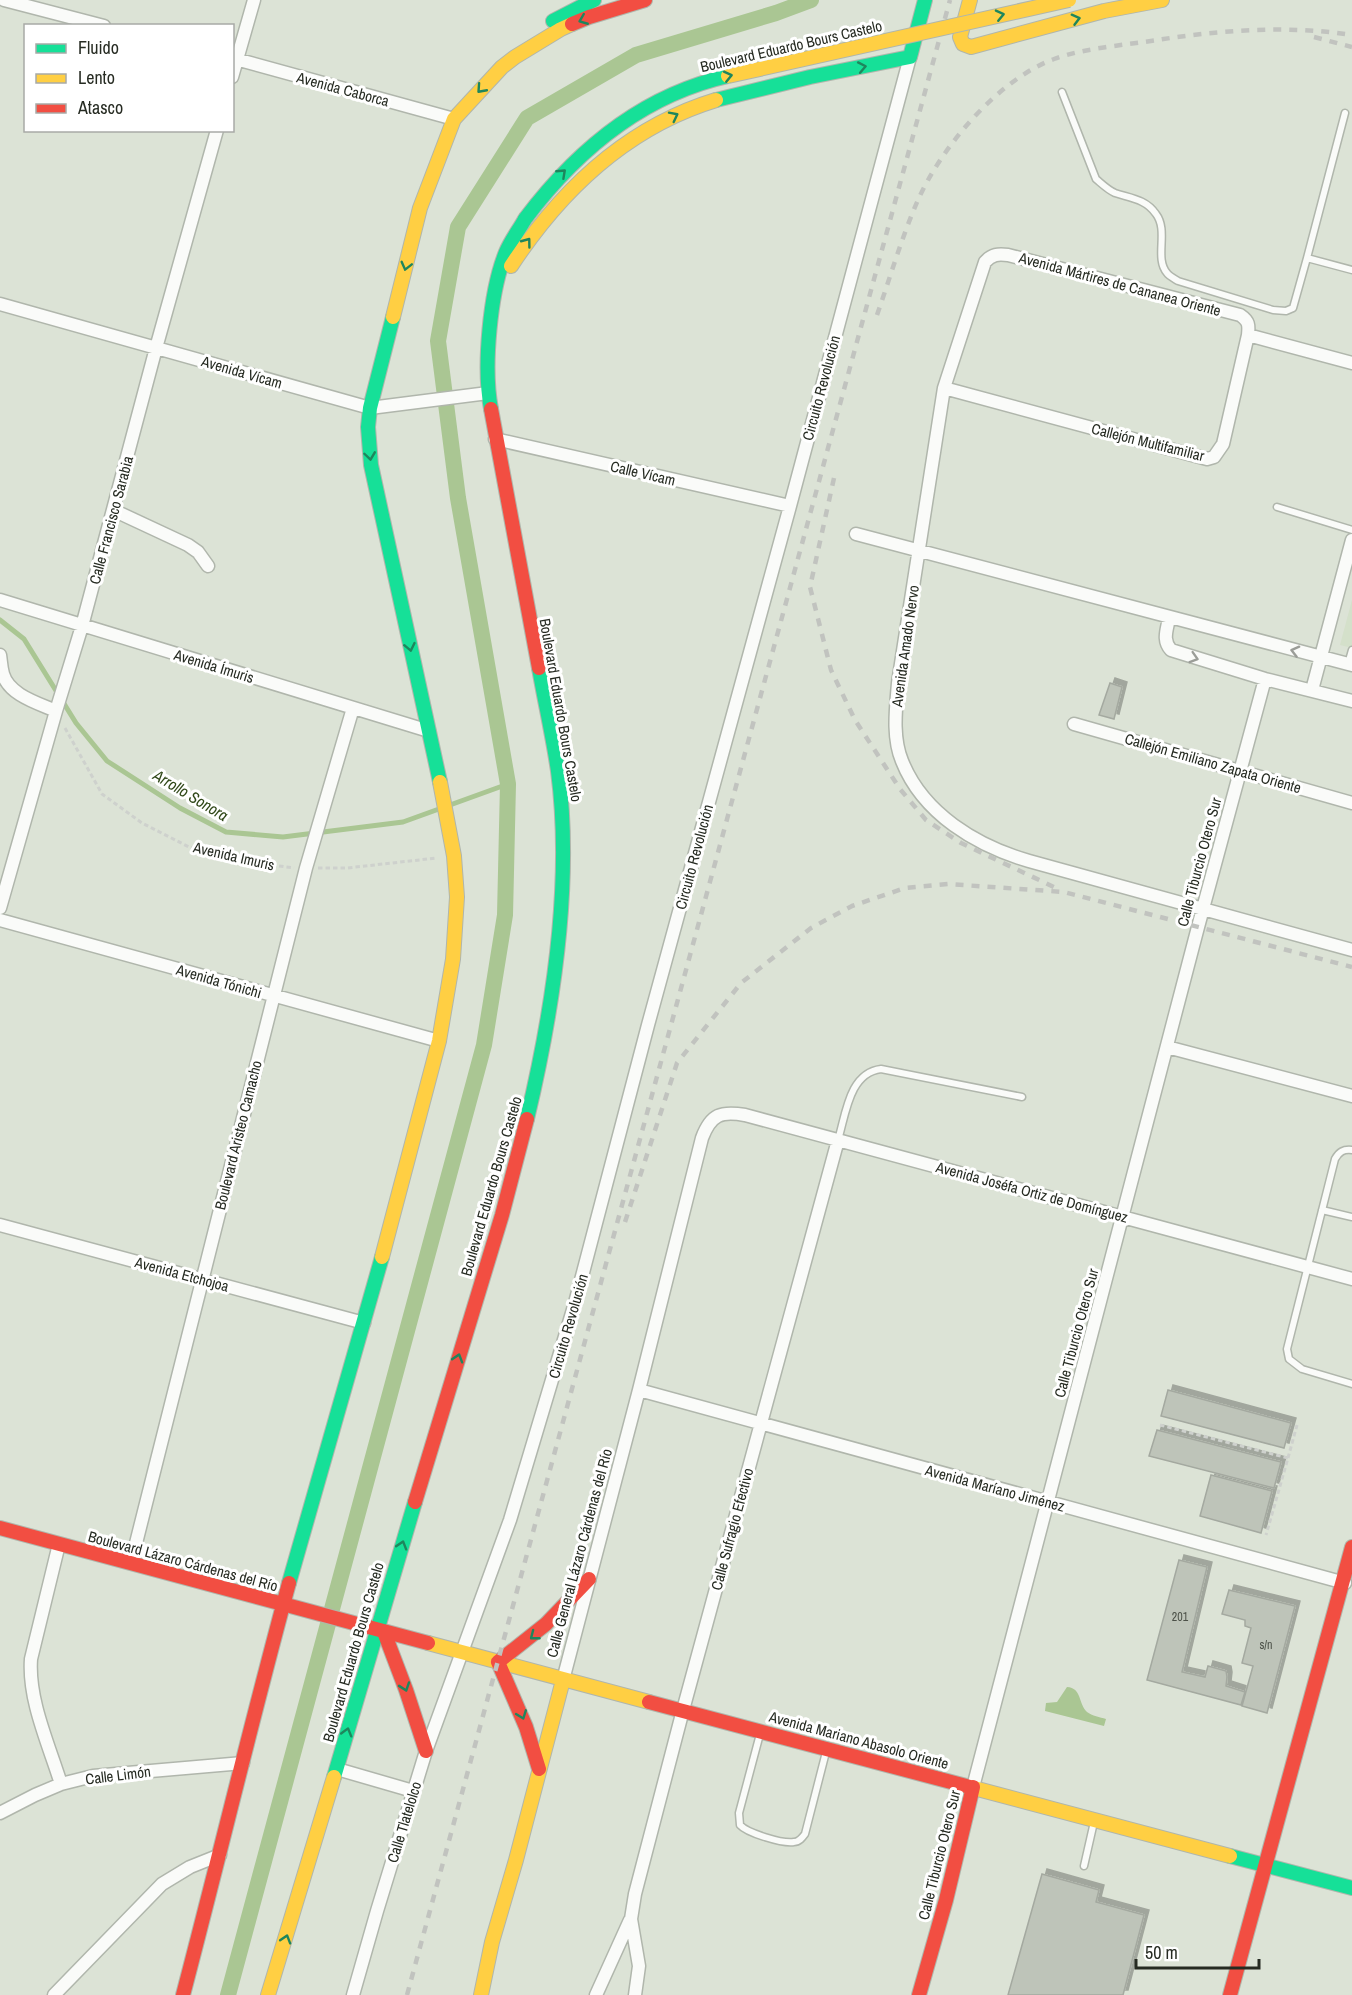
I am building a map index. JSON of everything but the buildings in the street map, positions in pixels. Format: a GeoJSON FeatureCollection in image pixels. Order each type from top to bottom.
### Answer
{"type":"FeatureCollection","features":[{"type":"Feature","properties":{"kind":"main road"},"geometry":{"type":"LineString","coordinates":[[183,1995],[262,1682],[289,1607],[322,1464],[364,1323],[439,1041],[447,1004],[456,936],[457,897],[454,856],[371,465],[368,436],[420,208],[454,119],[532,37],[560,17],[594,0]]}},
{"type":"Feature","properties":{"kind":"main road"},"geometry":{"type":"LineString","coordinates":[[502,67],[561,29],[589,17],[645,0]]}},
{"type":"Feature","properties":{"kind":"main road"},"geometry":{"type":"LineString","coordinates":[[495,291],[517,256],[557,203],[587,172],[645,131],[685,111],[741,93],[910,57],[925,0]]}},
{"type":"Feature","properties":{"kind":"main road"},"geometry":{"type":"LineString","coordinates":[[970,0],[960,38],[963,44],[971,47],[1104,12],[1162,0]]}},
{"type":"Feature","properties":{"kind":"main road","name":"Boulevard Eduardo Bours Castelo"},"geometry":{"type":"LineString","coordinates":[[268,1995],[380,1631],[523,1141],[549,1018],[558,942],[563,870],[558,772],[495,439],[482,394],[495,291],[506,253],[525,219],[556,178],[614,130],[651,105],[702,82],[1069,0]]}},
{"type":"Feature","properties":{"kind":"main road","name":"Boulevard Lázaro Cárdenas del Río"},"geometry":{"type":"LineString","coordinates":[[0,1528],[357,1624]]}},
{"type":"Feature","properties":{"kind":"main road"},"geometry":{"type":"LineString","coordinates":[[1230,1995],[1265,1864],[1347,1584],[1352,1548]]}},
{"type":"Feature","properties":{"kind":"main road"},"geometry":{"type":"LineString","coordinates":[[539,1770],[523,1718],[498,1662],[542,1629],[589,1579]]}},
{"type":"Feature","properties":{"kind":"main road","name":"Avenida Mariano Abasolo Oriente"},"geometry":{"type":"LineString","coordinates":[[357,1624],[1352,1888]]}},
{"type":"Feature","properties":{"kind":"main road"},"geometry":{"type":"LineString","coordinates":[[380,1631],[406,1690],[426,1751]]}},
{"type":"Feature","properties":{"kind":"main road","name":"Calle General Lázaro Cárdenas del Río"},"geometry":{"type":"LineString","coordinates":[[481,1995],[492,1942],[516,1860],[562,1680]]}},
{"type":"Feature","properties":{"kind":"main road","name":"Calle Tiburcio Otero Sur"},"geometry":{"type":"LineString","coordinates":[[919,1995],[973,1787]]}},
{"type":"Feature","properties":{"kind":"street"},"geometry":{"type":"LineString","coordinates":[[4,0],[96,24]]}},
{"type":"Feature","properties":{"kind":"street"},"geometry":{"type":"LineString","coordinates":[[235,59],[254,0]]}},
{"type":"Feature","properties":{"kind":"street","name":"Circuito Revolución"},"geometry":{"type":"LineString","coordinates":[[463,1653],[510,1520],[575,1303],[910,57]]}},
{"type":"Feature","properties":{"kind":"street","name":"Avenida Caborca"},"geometry":{"type":"LineString","coordinates":[[235,59],[454,119]]}},
{"type":"Feature","properties":{"kind":"street","name":"Calle Francisco Sarabia"},"geometry":{"type":"LineString","coordinates":[[0,908],[82,626],[216,132]]}},
{"type":"Feature","properties":{"kind":"street","name":"Avenida Mártires de Cananea Oriente"},"geometry":{"type":"LineString","coordinates":[[990,256],[1008,255],[1240,315],[1247,320]]}},
{"type":"Feature","properties":{"kind":"street","name":"Avenida Amado Nervo"},"geometry":{"type":"LineString","coordinates":[[990,256],[982,268],[944,388],[898,683],[895,713],[902,760],[914,782],[943,816],[985,845],[1005,854],[1352,950]]}},
{"type":"Feature","properties":{"kind":"street","name":"Avenida Vícam"},"geometry":{"type":"LineString","coordinates":[[0,304],[374,407],[482,394]]}},
{"type":"Feature","properties":{"kind":"street","name":"Callejón Multifamiliar"},"geometry":{"type":"LineString","coordinates":[[944,388],[1207,459],[1214,458],[1222,444],[1248,335],[1247,320]]}},
{"type":"Feature","properties":{"kind":"street"},"geometry":{"type":"LineString","coordinates":[[1248,335],[1352,363]]}},
{"type":"Feature","properties":{"kind":"street","name":"Calle Vícam"},"geometry":{"type":"LineString","coordinates":[[495,439],[790,506]]}},
{"type":"Feature","properties":{"kind":"street"},"geometry":{"type":"LineString","coordinates":[[113,510],[188,545],[198,552],[207,566]]}},
{"type":"Feature","properties":{"kind":"street"},"geometry":{"type":"LineString","coordinates":[[856,534],[1350,665]]}},
{"type":"Feature","properties":{"kind":"street"},"geometry":{"type":"LineString","coordinates":[[1312,690],[1352,540]]}},
{"type":"Feature","properties":{"kind":"street","name":"Avenida Ímuris"},"geometry":{"type":"LineString","coordinates":[[0,600],[429,731]]}},
{"type":"Feature","properties":{"kind":"street"},"geometry":{"type":"LineString","coordinates":[[1169,618],[1165,636],[1166,645],[1171,650],[1265,679],[1352,700]]}},
{"type":"Feature","properties":{"kind":"street"},"geometry":{"type":"LineString","coordinates":[[0,655],[3,674],[9,686],[56,711]]}},
{"type":"Feature","properties":{"kind":"street","name":"Calle Tiburcio Otero Sur"},"geometry":{"type":"LineString","coordinates":[[973,1787],[1265,679]]}},
{"type":"Feature","properties":{"kind":"street","name":"Boulevard Aristeo Camacho"},"geometry":{"type":"LineString","coordinates":[[131,1563],[306,868],[353,708]]}},
{"type":"Feature","properties":{"kind":"street","name":"Callejón Emiliano Zapata Oriente"},"geometry":{"type":"LineString","coordinates":[[1074,724],[1352,803]]}},
{"type":"Feature","properties":{"kind":"street","name":"Avenida Tónichi"},"geometry":{"type":"LineString","coordinates":[[0,920],[439,1041]]}},
{"type":"Feature","properties":{"kind":"street"},"geometry":{"type":"LineString","coordinates":[[1167,1047],[1352,1096]]}},
{"type":"Feature","properties":{"kind":"street","name":"Avenida Joséfa Ortiz de Domínguez"},"geometry":{"type":"LineString","coordinates":[[711,1120],[731,1113],[1352,1279]]}},
{"type":"Feature","properties":{"kind":"street","name":"Calle General Lázaro Cárdenas del Río"},"geometry":{"type":"LineString","coordinates":[[562,1680],[639,1390],[702,1138],[711,1120]]}},
{"type":"Feature","properties":{"kind":"street","name":"Calle Sufragio Efectivo"},"geometry":{"type":"LineString","coordinates":[[596,1995],[631,1919],[635,1894],[683,1710],[838,1140]]}},
{"type":"Feature","properties":{"kind":"street","name":"Avenida Etchojoa"},"geometry":{"type":"LineString","coordinates":[[0,1225],[364,1323]]}},
{"type":"Feature","properties":{"kind":"street","name":"Avenida Maríano Jiménez"},"geometry":{"type":"LineString","coordinates":[[639,1390],[1347,1584]]}},
{"type":"Feature","properties":{"kind":"street"},"geometry":{"type":"LineString","coordinates":[[59,1544],[31,1659],[30,1674],[33,1698],[61,1784]]}},
{"type":"Feature","properties":{"kind":"street","name":"Calle Tlatelolco"},"geometry":{"type":"LineString","coordinates":[[353,1995],[413,1791],[463,1653]]}},
{"type":"Feature","properties":{"kind":"street","name":"Calle Limón"},"geometry":{"type":"LineString","coordinates":[[0,1813],[61,1784],[93,1776],[243,1763]]}},
{"type":"Feature","properties":{"kind":"street"},"geometry":{"type":"LineString","coordinates":[[337,1769],[413,1791]]}},
{"type":"Feature","properties":{"kind":"street"},"geometry":{"type":"LineString","coordinates":[[54,1995],[162,1884],[190,1867],[220,1855]]}},
{"type":"Feature","properties":{"kind":"street","name":"Calle Sufragio Efectivo"},"geometry":{"type":"LineString","coordinates":[[631,1919],[639,1966],[635,1995]]}},
{"type":"Feature","properties":{"kind":"lane"},"geometry":{"type":"LineString","coordinates":[[1062,92],[1096,179],[1115,193],[1133,196],[1158,216],[1163,237],[1161,262],[1166,272],[1178,281],[1273,310],[1286,311],[1293,308],[1344,112]]}},
{"type":"Feature","properties":{"kind":"lane"},"geometry":{"type":"LineString","coordinates":[[1307,258],[1352,270]]}},
{"type":"Feature","properties":{"kind":"lane"},"geometry":{"type":"LineString","coordinates":[[1277,507],[1352,530]]}},
{"type":"Feature","properties":{"kind":"lane"},"geometry":{"type":"LineString","coordinates":[[1350,665],[1352,650]]}},
{"type":"Feature","properties":{"kind":"lane"},"geometry":{"type":"LineString","coordinates":[[838,1140],[855,1084],[870,1070],[880,1069],[1022,1097]]}},
{"type":"Feature","properties":{"kind":"lane"},"geometry":{"type":"LineString","coordinates":[[1352,1150],[1346,1149],[1338,1153],[1335,1159],[1287,1349],[1289,1359],[1302,1369],[1352,1384]]}},
{"type":"Feature","properties":{"kind":"lane"},"geometry":{"type":"LineString","coordinates":[[1322,1210],[1352,1217]]}},
{"type":"Feature","properties":{"kind":"lane"},"geometry":{"type":"LineString","coordinates":[[761,1731],[739,1813],[740,1825],[749,1832],[792,1843],[801,1839],[805,1834],[827,1749]]}},
{"type":"Feature","properties":{"kind":"lane"},"geometry":{"type":"LineString","coordinates":[[1084,1866],[1095,1819]]}},
{"type":"Feature","properties":{"kind":"path","name":"Avenida Imuris"},"geometry":{"type":"LineString","coordinates":[[56,711],[102,794],[142,823],[189,846],[243,861],[306,868],[347,868],[454,856]]}},
{"type":"Feature","properties":{"kind":"path"},"geometry":{"type":"LineString","coordinates":[[1160,1425],[1288,1458]]}},
{"type":"Feature","properties":{"kind":"path"},"geometry":{"type":"LineString","coordinates":[[1266,1535],[1297,1425]]}},
{"type":"Feature","properties":{"kind":"shaded area"},"geometry":{"type":"Polygon","coordinates":[[[1352,600],[1352,648],[1340,645],[1352,600]]]}},
{"type":"Feature","properties":{"kind":"shaded area"},"geometry":{"type":"Polygon","coordinates":[[[1067,1687],[1078,1693],[1087,1712],[1106,1719],[1104,1726],[1045,1711],[1046,1703],[1057,1702],[1067,1687]]]}},
{"type":"Feature","properties":{"kind":"waterway"},"geometry":{"type":"LineString","coordinates":[[228,1995],[484,1045],[505,915],[508,784],[458,498],[438,341],[458,227],[527,118],[636,55],[776,13],[811,0]]}},
{"type":"Feature","properties":{"kind":"waterway","name":"Arrollo Sonora"},"geometry":{"type":"LineString","coordinates":[[0,620],[24,639],[76,723],[107,761],[180,808],[226,832],[283,837],[403,822],[508,784]]}},
{"type":"Feature","properties":{"kind":"railway"},"geometry":{"type":"LineString","coordinates":[[407,1995],[950,0]]}},
{"type":"Feature","properties":{"kind":"railway"},"geometry":{"type":"LineString","coordinates":[[877,315],[901,242],[928,179],[974,117],[993,98],[1033,69],[1054,59],[1078,52],[1205,34],[1254,30],[1304,30],[1352,35]]}},
{"type":"Feature","properties":{"kind":"railway"},"geometry":{"type":"LineString","coordinates":[[1314,37],[1352,47]]}},
{"type":"Feature","properties":{"kind":"railway"},"geometry":{"type":"LineString","coordinates":[[834,478],[810,587],[831,670],[855,720],[900,789],[926,820],[961,843],[1056,888]]}},
{"type":"Feature","properties":{"kind":"railway"},"geometry":{"type":"LineString","coordinates":[[625,1222],[677,1063],[741,983],[811,928],[852,906],[905,888],[948,884],[1064,892],[1352,967]]}},
{"type":"Feature","properties":{"kind":"traffic: fast"},"geometry":{"type":"LineString","coordinates":[[553,21],[594,0]]}},
{"type":"Feature","properties":{"kind":"traffic: fast"},"geometry":{"type":"LineString","coordinates":[[716,100],[810,77],[910,57],[925,0]]}},
{"type":"Feature","properties":{"kind":"traffic: fast"},"geometry":{"type":"LineString","coordinates":[[525,219],[566,171],[614,129],[668,97],[728,76]]}},
{"type":"Feature","properties":{"kind":"traffic: fast"},"geometry":{"type":"LineString","coordinates":[[491,409],[488,351],[492,308],[500,268],[510,243],[525,219]]}},
{"type":"Feature","properties":{"kind":"traffic: fast"},"geometry":{"type":"LineString","coordinates":[[393,317],[370,408],[368,427],[371,465],[440,782]]}},
{"type":"Feature","properties":{"kind":"traffic: fast"},"geometry":{"type":"LineString","coordinates":[[527,1119],[545,1035],[562,902],[562,814],[558,771],[539,668]]}},
{"type":"Feature","properties":{"kind":"traffic: fast"},"geometry":{"type":"LineString","coordinates":[[289,1583],[382,1257]]}},
{"type":"Feature","properties":{"kind":"traffic: fast"},"geometry":{"type":"LineString","coordinates":[[334,1777],[415,1502]]}},
{"type":"Feature","properties":{"kind":"traffic: fast"},"geometry":{"type":"LineString","coordinates":[[1230,1856],[1352,1888]]}},
{"type":"Feature","properties":{"kind":"traffic: slow"},"geometry":{"type":"LineString","coordinates":[[970,0],[960,37],[963,44],[971,47],[1104,11],[1162,0]]}},
{"type":"Feature","properties":{"kind":"traffic: slow"},"geometry":{"type":"LineString","coordinates":[[728,76],[1069,0]]}},
{"type":"Feature","properties":{"kind":"traffic: slow"},"geometry":{"type":"LineString","coordinates":[[393,317],[420,208],[454,119],[502,67],[572,24]]}},
{"type":"Feature","properties":{"kind":"traffic: slow"},"geometry":{"type":"LineString","coordinates":[[511,266],[552,212],[574,187],[599,165],[625,144],[653,127],[716,100]]}},
{"type":"Feature","properties":{"kind":"traffic: slow"},"geometry":{"type":"LineString","coordinates":[[382,1257],[439,1041],[453,959],[457,897],[454,856],[440,782]]}},
{"type":"Feature","properties":{"kind":"traffic: slow"},"geometry":{"type":"LineString","coordinates":[[428,1643],[649,1702]]}},
{"type":"Feature","properties":{"kind":"traffic: slow"},"geometry":{"type":"LineString","coordinates":[[481,1995],[492,1942],[563,1680]]}},
{"type":"Feature","properties":{"kind":"traffic: slow"},"geometry":{"type":"LineString","coordinates":[[268,1995],[334,1777]]}},
{"type":"Feature","properties":{"kind":"traffic: slow"},"geometry":{"type":"LineString","coordinates":[[970,1787],[1230,1856]]}},
{"type":"Feature","properties":{"kind":"traffic: jam"},"geometry":{"type":"LineString","coordinates":[[572,24],[645,0]]}},
{"type":"Feature","properties":{"kind":"traffic: jam"},"geometry":{"type":"LineString","coordinates":[[491,409],[539,668]]}},
{"type":"Feature","properties":{"kind":"traffic: jam"},"geometry":{"type":"LineString","coordinates":[[415,1502],[502,1215],[527,1119]]}},
{"type":"Feature","properties":{"kind":"traffic: jam"},"geometry":{"type":"LineString","coordinates":[[0,1528],[428,1643]]}},
{"type":"Feature","properties":{"kind":"traffic: jam"},"geometry":{"type":"LineString","coordinates":[[1230,1995],[1352,1547]]}},
{"type":"Feature","properties":{"kind":"traffic: jam"},"geometry":{"type":"LineString","coordinates":[[539,1769],[526,1727],[498,1662],[546,1624],[589,1579]]}},
{"type":"Feature","properties":{"kind":"traffic: jam"},"geometry":{"type":"LineString","coordinates":[[183,1995],[289,1583]]}},
{"type":"Feature","properties":{"kind":"traffic: jam"},"geometry":{"type":"LineString","coordinates":[[384,1632],[426,1751]]}},
{"type":"Feature","properties":{"kind":"traffic: jam"},"geometry":{"type":"LineString","coordinates":[[649,1702],[970,1787]]}},
{"type":"Feature","properties":{"kind":"traffic: jam"},"geometry":{"type":"LineString","coordinates":[[919,1995],[946,1900],[973,1787]]}}]}
